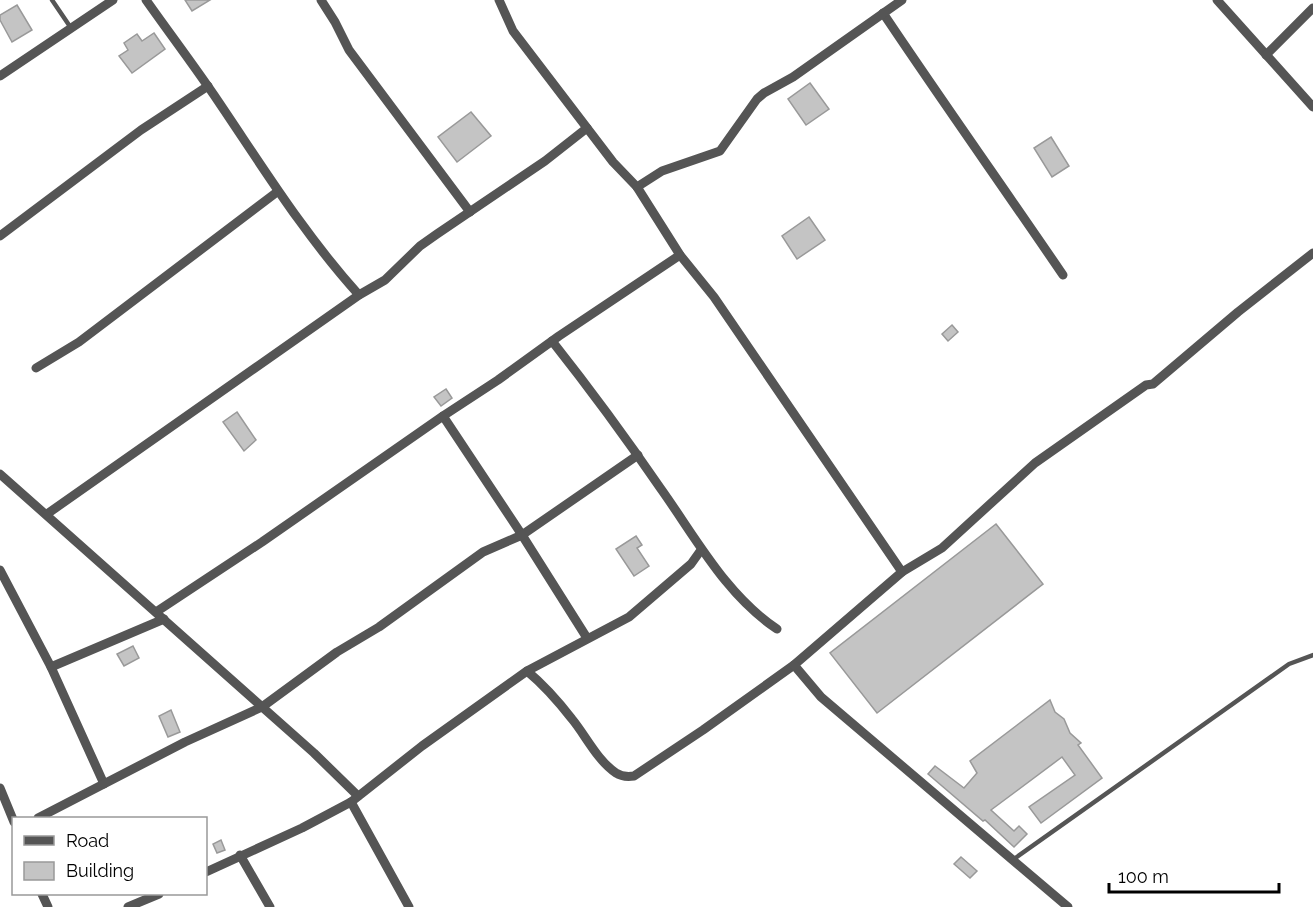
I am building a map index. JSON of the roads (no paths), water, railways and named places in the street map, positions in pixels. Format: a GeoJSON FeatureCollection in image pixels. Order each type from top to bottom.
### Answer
{"type":"FeatureCollection","features":[{"type":"Feature","properties":{"kind":"street"},"geometry":{"type":"LineString","coordinates":[[0,76],[113,0]]}},
{"type":"Feature","properties":{"kind":"street"},"geometry":{"type":"LineString","coordinates":[[146,0],[208,86],[277,192],[327,260],[359,295]]}},
{"type":"Feature","properties":{"kind":"street"},"geometry":{"type":"LineString","coordinates":[[321,0],[349,50],[470,212]]}},
{"type":"Feature","properties":{"kind":"street"},"geometry":{"type":"LineString","coordinates":[[499,0],[513,31],[614,162],[637,187],[680,255],[714,297],[902,572]]}},
{"type":"Feature","properties":{"kind":"street"},"geometry":{"type":"LineString","coordinates":[[637,187],[662,171],[720,151],[757,99],[764,93],[793,77],[902,0]]}},
{"type":"Feature","properties":{"kind":"street"},"geometry":{"type":"LineString","coordinates":[[1217,0],[1313,107]]}},
{"type":"Feature","properties":{"kind":"street"},"geometry":{"type":"LineString","coordinates":[[1266,55],[1313,8]]}},
{"type":"Feature","properties":{"kind":"street"},"geometry":{"type":"LineString","coordinates":[[883,13],[947,110],[981,154],[1063,275]]}},
{"type":"Feature","properties":{"kind":"street"},"geometry":{"type":"LineString","coordinates":[[0,236],[141,130],[208,86]]}},
{"type":"Feature","properties":{"kind":"street"},"geometry":{"type":"LineString","coordinates":[[47,514],[359,295],[385,280],[420,246],[545,161],[587,128]]}},
{"type":"Feature","properties":{"kind":"street"},"geometry":{"type":"LineString","coordinates":[[36,368],[79,342],[277,192]]}},
{"type":"Feature","properties":{"kind":"street"},"geometry":{"type":"LineString","coordinates":[[527,671],[546,687],[599,756],[616,773],[625,777],[634,776],[794,665],[902,572],[942,548],[1035,463],[1146,385],[1153,384],[1238,312],[1313,253]]}},
{"type":"Feature","properties":{"kind":"street"},"geometry":{"type":"LineString","coordinates":[[156,612],[272,536],[443,416],[680,255]]}},
{"type":"Feature","properties":{"kind":"street"},"geometry":{"type":"LineString","coordinates":[[552,341],[638,454],[701,550],[756,615],[777,629]]}},
{"type":"Feature","properties":{"kind":"street"},"geometry":{"type":"LineString","coordinates":[[443,416],[587,638]]}},
{"type":"Feature","properties":{"kind":"street"},"geometry":{"type":"LineString","coordinates":[[42,817],[185,742],[262,707],[337,652],[379,627],[483,552],[522,535],[638,454]]}},
{"type":"Feature","properties":{"kind":"street"},"geometry":{"type":"LineString","coordinates":[[0,474],[262,707],[355,799],[410,907]]}},
{"type":"Feature","properties":{"kind":"street"},"geometry":{"type":"LineString","coordinates":[[207,872],[302,828],[355,799],[422,746],[527,671],[629,617],[691,564],[701,550]]}},
{"type":"Feature","properties":{"kind":"street"},"geometry":{"type":"LineString","coordinates":[[0,570],[51,668],[104,784]]}},
{"type":"Feature","properties":{"kind":"street"},"geometry":{"type":"LineString","coordinates":[[51,668],[164,620]]}},
{"type":"Feature","properties":{"kind":"street"},"geometry":{"type":"LineString","coordinates":[[794,665],[821,697],[1068,907]]}},
{"type":"Feature","properties":{"kind":"street"},"geometry":{"type":"LineString","coordinates":[[0,788],[12,817]]}},
{"type":"Feature","properties":{"kind":"street"},"geometry":{"type":"LineString","coordinates":[[240,855],[270,907]]}},
{"type":"Feature","properties":{"kind":"street"},"geometry":{"type":"LineString","coordinates":[[128,907],[157,895]]}},
{"type":"Feature","properties":{"kind":"lane"},"geometry":{"type":"LineString","coordinates":[[52,0],[71,28]]}},
{"type":"Feature","properties":{"kind":"lane"},"geometry":{"type":"LineString","coordinates":[[1012,860],[1288,664],[1313,655]]}}]}
